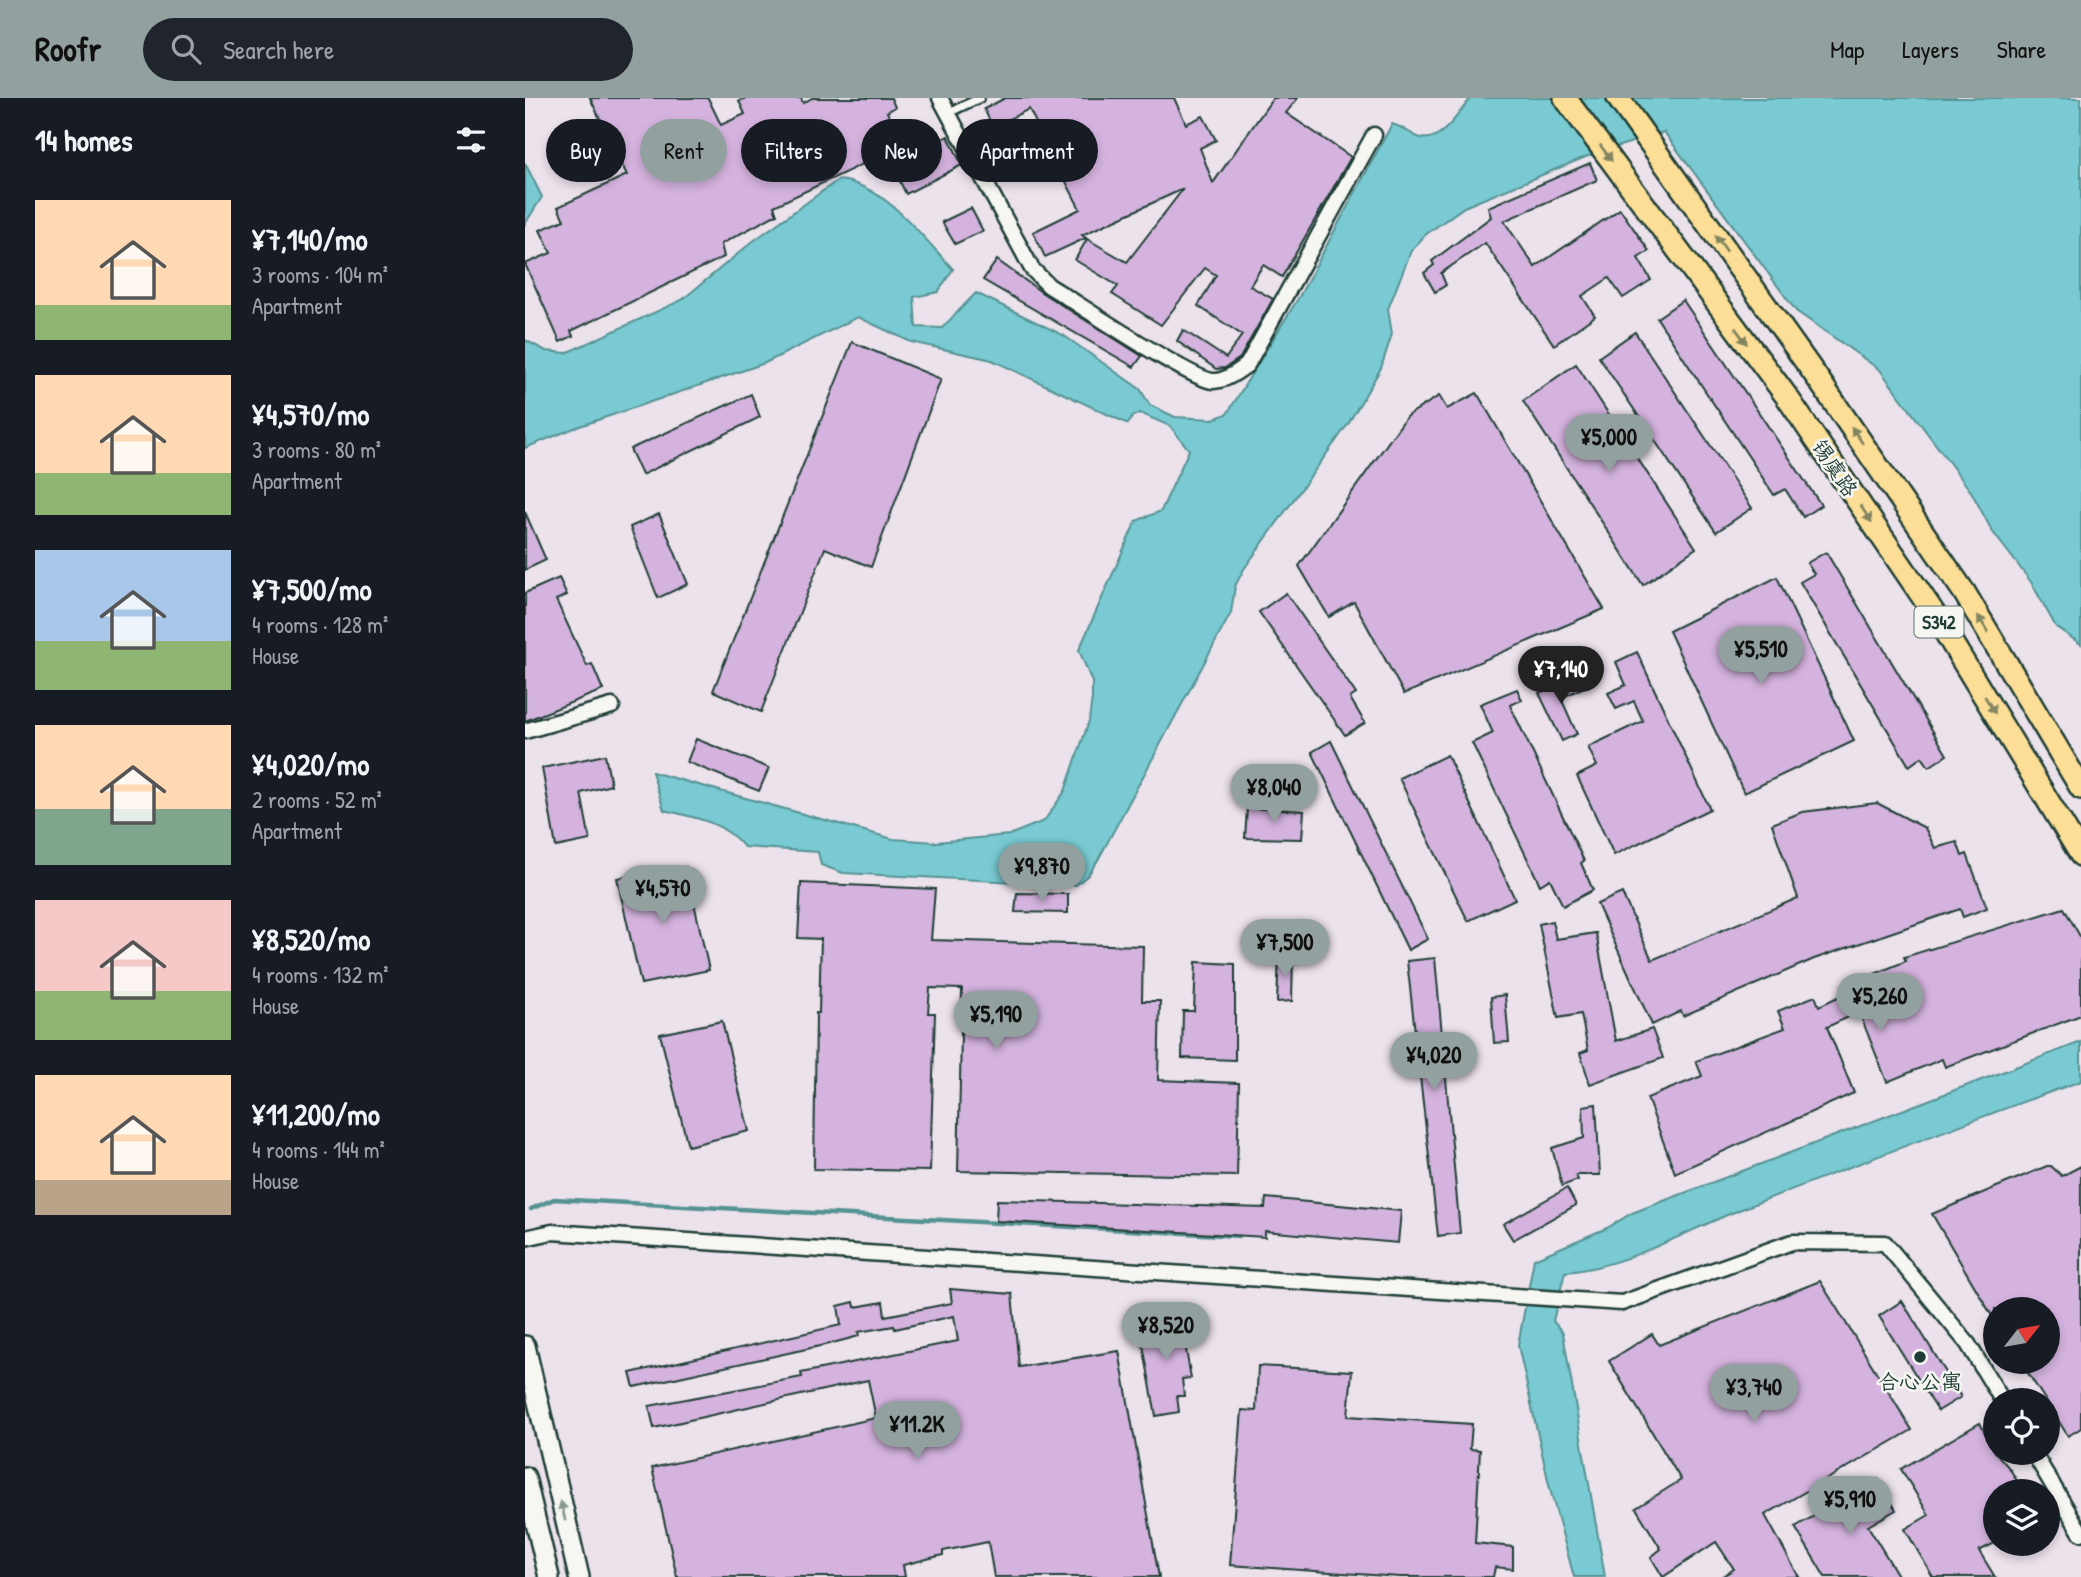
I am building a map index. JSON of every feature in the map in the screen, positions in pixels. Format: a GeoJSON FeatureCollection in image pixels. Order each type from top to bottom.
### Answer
{"type":"FeatureCollection","features":[{"type":"Feature","properties":{"kind":"main road","name":"锡虞路"},"geometry":{"type":"LineString","coordinates":[[1565,98],[1787,397],[1933,612],[2081,855]]}},
{"type":"Feature","properties":{"kind":"main road","name":"锡虞路"},"geometry":{"type":"LineString","coordinates":[[1618,98],[1818,379],[1964,592],[2081,788]]}},
{"type":"Feature","properties":{"kind":"main road"},"geometry":{"type":"LineString","coordinates":[[525,1346],[579,1577]]}},
{"type":"Feature","properties":{"kind":"main road"},"geometry":{"type":"LineString","coordinates":[[525,1477],[549,1577]]}},
{"type":"Feature","properties":{"kind":"street"},"geometry":{"type":"LineString","coordinates":[[940,98],[1032,269],[1049,286],[1148,347],[1181,367],[1215,381],[1230,377],[1247,365],[1374,135]]}},
{"type":"Feature","properties":{"kind":"street"},"geometry":{"type":"LineString","coordinates":[[525,731],[612,706]]}},
{"type":"Feature","properties":{"kind":"street"},"geometry":{"type":"LineString","coordinates":[[525,1238],[552,1232],[1622,1303],[1792,1241],[1885,1243],[1968,1344],[1995,1388]]}},
{"type":"Feature","properties":{"kind":"street"},"geometry":{"type":"LineString","coordinates":[[2041,1465],[2081,1533]]}},
{"type":"Feature","properties":{"kind":"lane"},"geometry":{"type":"LineString","coordinates":[[948,113],[980,98]]}},
{"type":"Feature","properties":{"kind":"water"},"geometry":{"type":"Polygon","coordinates":[[[1471,98],[2081,98],[2081,644],[2056,627],[2031,582],[1992,531],[1972,493],[1880,370],[1796,311],[1664,132],[1588,156],[1464,207],[1425,235],[1411,251],[1388,309],[1392,334],[1381,368],[1348,424],[1244,569],[1235,586],[1231,613],[1098,860],[1088,875],[1076,885],[843,873],[821,865],[818,852],[744,847],[718,826],[664,810],[652,772],[893,839],[936,842],[1009,835],[1044,821],[1065,791],[1089,721],[1092,682],[1079,650],[1136,521],[1161,511],[1189,450],[1170,426],[1140,413],[1133,416],[1128,424],[992,360],[911,342],[858,317],[765,363],[577,427],[525,448],[525,340],[546,351],[566,353],[682,300],[752,242],[835,182],[846,182],[871,191],[887,201],[953,269],[938,292],[914,297],[916,327],[942,328],[976,293],[1063,335],[1140,389],[1150,405],[1175,417],[1213,419],[1227,414],[1299,297],[1392,124],[1418,137],[1426,138],[1434,137],[1448,126],[1471,98]]]}},
{"type":"Feature","properties":{"kind":"water"},"geometry":{"type":"Polygon","coordinates":[[[525,163],[542,197],[525,224],[525,163]]]}},
{"type":"Feature","properties":{"kind":"water"},"geometry":{"type":"Polygon","coordinates":[[[2081,1042],[2081,1081],[1739,1210],[1632,1256],[1588,1269],[1565,1272],[1553,1321],[1563,1333],[1605,1577],[1574,1577],[1550,1489],[1518,1345],[1534,1259],[1607,1228],[1632,1213],[2081,1042]]]}},
{"type":"Feature","properties":{"kind":"building"},"geometry":{"type":"Polygon","coordinates":[[[590,98],[708,98],[718,119],[640,119],[640,182],[727,182],[727,122],[745,114],[739,101],[747,98],[801,98],[803,103],[812,98],[891,98],[895,107],[887,112],[890,119],[861,119],[861,165],[847,171],[847,119],[741,119],[741,182],[825,182],[774,206],[777,214],[721,244],[724,257],[571,331],[573,336],[560,342],[525,264],[551,253],[540,230],[564,220],[558,207],[612,182],[626,182],[626,119],[600,119],[590,98]]]}},
{"type":"Feature","properties":{"kind":"building"},"geometry":{"type":"Polygon","coordinates":[[[1005,98],[1174,98],[1186,124],[1203,116],[1216,140],[1200,148],[1213,183],[1273,98],[1298,98],[1286,113],[1351,157],[1282,277],[1263,265],[1250,286],[1273,299],[1240,358],[1225,368],[1216,369],[1177,341],[1183,330],[1226,358],[1242,335],[1198,306],[1216,275],[1205,268],[1161,325],[1112,294],[1118,286],[1075,260],[1087,239],[1127,262],[1183,189],[1082,235],[1086,238],[1045,257],[1033,232],[1080,209],[1066,182],[1098,182],[1098,119],[1034,119],[1029,109],[1009,119],[989,119],[984,109],[1005,98]]]}},
{"type":"Feature","properties":{"kind":"building"},"geometry":{"type":"Polygon","coordinates":[[[948,136],[956,153],[956,168],[942,175],[942,139],[948,136]]]}},
{"type":"Feature","properties":{"kind":"building"},"geometry":{"type":"Polygon","coordinates":[[[1590,163],[1597,180],[1504,221],[1535,267],[1620,209],[1649,251],[1638,258],[1651,280],[1623,298],[1609,278],[1582,296],[1595,316],[1554,345],[1485,243],[1441,273],[1446,285],[1435,292],[1424,273],[1434,265],[1432,261],[1491,217],[1488,207],[1590,163]]]}},
{"type":"Feature","properties":{"kind":"building"},"geometry":{"type":"Polygon","coordinates":[[[900,182],[929,182],[906,194],[900,182]]]}},
{"type":"Feature","properties":{"kind":"building"},"geometry":{"type":"Polygon","coordinates":[[[971,208],[983,231],[955,244],[942,222],[971,208]]]}},
{"type":"Feature","properties":{"kind":"building"},"geometry":{"type":"Polygon","coordinates":[[[997,260],[1044,294],[1142,356],[1134,367],[983,280],[997,260]]]}},
{"type":"Feature","properties":{"kind":"building"},"geometry":{"type":"Polygon","coordinates":[[[1683,300],[1821,505],[1803,517],[1785,489],[1774,495],[1657,318],[1683,300]]]}},
{"type":"Feature","properties":{"kind":"building"},"geometry":{"type":"Polygon","coordinates":[[[1635,332],[1752,508],[1716,532],[1599,357],[1635,332]]]}},
{"type":"Feature","properties":{"kind":"building"},"geometry":{"type":"Polygon","coordinates":[[[852,342],[941,379],[871,567],[825,548],[761,712],[713,691],[852,342]]]}},
{"type":"Feature","properties":{"kind":"building"},"geometry":{"type":"Polygon","coordinates":[[[1576,364],[1696,548],[1643,585],[1523,401],[1576,364]]]}},
{"type":"Feature","properties":{"kind":"building"},"geometry":{"type":"Polygon","coordinates":[[[1477,393],[1604,609],[1404,694],[1354,602],[1329,617],[1299,566],[1407,416],[1439,396],[1447,409],[1477,393]]]}},
{"type":"Feature","properties":{"kind":"building"},"geometry":{"type":"Polygon","coordinates":[[[751,394],[760,417],[642,475],[630,449],[751,394]]]}},
{"type":"Feature","properties":{"kind":"building"},"geometry":{"type":"Polygon","coordinates":[[[525,512],[546,560],[525,570],[525,512]]]}},
{"type":"Feature","properties":{"kind":"building"},"geometry":{"type":"Polygon","coordinates":[[[659,514],[688,584],[658,598],[630,527],[659,514]]]}},
{"type":"Feature","properties":{"kind":"building"},"geometry":{"type":"Polygon","coordinates":[[[1826,552],[1947,755],[1929,767],[1922,757],[1909,766],[1800,582],[1814,574],[1807,563],[1826,552]]]}},
{"type":"Feature","properties":{"kind":"building"},"geometry":{"type":"Polygon","coordinates":[[[1777,577],[1854,741],[1744,793],[1669,631],[1777,577]]]}},
{"type":"Feature","properties":{"kind":"building"},"geometry":{"type":"Polygon","coordinates":[[[559,578],[567,595],[556,600],[587,666],[592,664],[603,690],[525,721],[525,593],[559,578]]]}},
{"type":"Feature","properties":{"kind":"building"},"geometry":{"type":"Polygon","coordinates":[[[1286,593],[1356,694],[1350,698],[1365,723],[1345,735],[1259,612],[1286,593]]]}},
{"type":"Feature","properties":{"kind":"building"},"geometry":{"type":"Polygon","coordinates":[[[1637,652],[1710,809],[1614,855],[1577,776],[1597,766],[1588,747],[1643,721],[1634,701],[1616,709],[1608,693],[1626,685],[1616,662],[1637,652]]]}},
{"type":"Feature","properties":{"kind":"building"},"geometry":{"type":"Polygon","coordinates":[[[1576,675],[1582,688],[1561,698],[1577,734],[1562,741],[1539,693],[1576,675]]]}},
{"type":"Feature","properties":{"kind":"building"},"geometry":{"type":"Polygon","coordinates":[[[1517,689],[1522,700],[1510,705],[1584,861],[1581,863],[1593,890],[1563,906],[1550,879],[1540,885],[1472,743],[1493,733],[1480,704],[1517,689]]]}},
{"type":"Feature","properties":{"kind":"building"},"geometry":{"type":"Polygon","coordinates":[[[696,739],[769,768],[759,791],[687,762],[696,739]]]}},
{"type":"Feature","properties":{"kind":"building"},"geometry":{"type":"Polygon","coordinates":[[[1331,741],[1428,939],[1408,950],[1312,752],[1331,741]]]}},
{"type":"Feature","properties":{"kind":"building"},"geometry":{"type":"Polygon","coordinates":[[[605,755],[611,785],[581,793],[590,840],[556,847],[542,768],[605,755]]]}},
{"type":"Feature","properties":{"kind":"building"},"geometry":{"type":"Polygon","coordinates":[[[1447,755],[1515,899],[1468,921],[1399,778],[1447,755]]]}},
{"type":"Feature","properties":{"kind":"building"},"geometry":{"type":"Polygon","coordinates":[[[1877,803],[1925,828],[1935,848],[1957,842],[1962,856],[1967,854],[1987,908],[1963,917],[1960,909],[1814,959],[1683,1016],[1681,1011],[1652,1025],[1597,904],[1622,893],[1652,960],[1798,898],[1772,824],[1802,812],[1877,803]]]}},
{"type":"Feature","properties":{"kind":"building"},"geometry":{"type":"Polygon","coordinates":[[[1247,808],[1304,811],[1302,839],[1245,838],[1247,808]]]}},
{"type":"Feature","properties":{"kind":"building"},"geometry":{"type":"Polygon","coordinates":[[[686,867],[709,970],[641,984],[617,878],[686,867]]]}},
{"type":"Feature","properties":{"kind":"building"},"geometry":{"type":"Polygon","coordinates":[[[801,883],[935,889],[931,940],[1143,946],[1142,1001],[1160,1001],[1158,1080],[1239,1083],[1237,1176],[958,1171],[962,989],[930,988],[928,1013],[935,1013],[930,1171],[814,1169],[816,1013],[819,1013],[821,939],[798,938],[801,883]]]}},
{"type":"Feature","properties":{"kind":"building"},"geometry":{"type":"Polygon","coordinates":[[[1017,893],[1068,894],[1068,913],[1015,912],[1017,893]]]}},
{"type":"Feature","properties":{"kind":"building"},"geometry":{"type":"Polygon","coordinates":[[[2064,908],[2081,938],[2081,1015],[1945,1067],[1942,1059],[1887,1082],[1859,1012],[1827,1027],[1854,1093],[1675,1173],[1647,1098],[1702,1076],[1696,1061],[1785,1028],[1778,1011],[1815,996],[1819,1006],[1851,991],[1848,985],[1906,961],[1904,957],[2064,908]]]}},
{"type":"Feature","properties":{"kind":"building"},"geometry":{"type":"Polygon","coordinates":[[[1552,921],[1556,939],[1596,933],[1616,1041],[1652,1029],[1663,1058],[1590,1084],[1580,1053],[1588,1050],[1581,1014],[1558,1018],[1539,924],[1552,921]]]}},
{"type":"Feature","properties":{"kind":"building"},"geometry":{"type":"Polygon","coordinates":[[[1279,956],[1293,956],[1292,1001],[1277,1002],[1279,956]]]}},
{"type":"Feature","properties":{"kind":"building"},"geometry":{"type":"Polygon","coordinates":[[[1435,958],[1460,1233],[1438,1236],[1407,961],[1435,958]]]}},
{"type":"Feature","properties":{"kind":"building"},"geometry":{"type":"Polygon","coordinates":[[[1196,962],[1235,964],[1235,1060],[1182,1058],[1183,1011],[1194,1011],[1196,962]]]}},
{"type":"Feature","properties":{"kind":"building"},"geometry":{"type":"Polygon","coordinates":[[[1505,995],[1509,1042],[1494,1043],[1491,997],[1505,995]]]}},
{"type":"Feature","properties":{"kind":"building"},"geometry":{"type":"Polygon","coordinates":[[[722,1021],[749,1131],[688,1146],[660,1034],[722,1021]]]}},
{"type":"Feature","properties":{"kind":"building"},"geometry":{"type":"Polygon","coordinates":[[[1596,1104],[1600,1175],[1576,1175],[1578,1180],[1562,1186],[1552,1148],[1584,1138],[1583,1106],[1596,1104]]]}},
{"type":"Feature","properties":{"kind":"building"},"geometry":{"type":"Polygon","coordinates":[[[2047,1166],[2051,1166],[2062,1176],[2081,1166],[2081,1428],[2068,1436],[2060,1423],[2060,1388],[2038,1388],[2029,1374],[2060,1374],[2060,1297],[1983,1297],[1983,1301],[1932,1214],[2047,1166]]]}},
{"type":"Feature","properties":{"kind":"building"},"geometry":{"type":"Polygon","coordinates":[[[1567,1188],[1576,1205],[1513,1240],[1503,1224],[1567,1188]]]}},
{"type":"Feature","properties":{"kind":"building"},"geometry":{"type":"Polygon","coordinates":[[[1266,1198],[1401,1211],[1398,1243],[1265,1231],[1265,1237],[996,1221],[997,1200],[1265,1208],[1266,1198]]]}},
{"type":"Feature","properties":{"kind":"building"},"geometry":{"type":"Polygon","coordinates":[[[1820,1281],[1912,1430],[1765,1515],[1799,1577],[1721,1577],[1734,1569],[1716,1542],[1663,1577],[1651,1557],[1661,1549],[1636,1508],[1681,1480],[1609,1361],[1652,1334],[1659,1345],[1820,1281]]]}},
{"type":"Feature","properties":{"kind":"building"},"geometry":{"type":"Polygon","coordinates":[[[950,1289],[1012,1294],[1019,1367],[1119,1351],[1159,1577],[994,1577],[988,1542],[943,1551],[943,1555],[903,1565],[905,1577],[677,1577],[652,1468],[876,1418],[868,1380],[654,1428],[649,1406],[802,1377],[801,1373],[958,1341],[954,1316],[895,1329],[894,1326],[858,1332],[859,1336],[829,1344],[634,1387],[630,1373],[841,1325],[838,1306],[854,1302],[855,1307],[883,1302],[885,1316],[952,1303],[950,1289]]]}},
{"type":"Feature","properties":{"kind":"building","name":"合心公寓"},"geometry":{"type":"Polygon","coordinates":[[[1902,1301],[1961,1397],[1938,1411],[1879,1316],[1902,1301]]]}},
{"type":"Feature","properties":{"kind":"building"},"geometry":{"type":"Polygon","coordinates":[[[1180,1316],[1191,1378],[1182,1379],[1184,1396],[1177,1396],[1179,1412],[1156,1416],[1139,1323],[1180,1316]]]}},
{"type":"Feature","properties":{"kind":"building"},"geometry":{"type":"Polygon","coordinates":[[[1258,1366],[1352,1371],[1348,1416],[1472,1424],[1470,1449],[1480,1450],[1475,1543],[1513,1547],[1513,1569],[1495,1567],[1493,1577],[1400,1577],[1230,1565],[1242,1410],[1256,1411],[1258,1366]]]}},
{"type":"Feature","properties":{"kind":"building"},"geometry":{"type":"Polygon","coordinates":[[[1980,1423],[1983,1429],[1983,1465],[2006,1465],[2016,1479],[1983,1479],[1983,1549],[1979,1551],[1995,1577],[1933,1577],[1905,1529],[1929,1515],[1901,1469],[1980,1423]]]}},
{"type":"Feature","properties":{"kind":"building"},"geometry":{"type":"Polygon","coordinates":[[[1878,1479],[1896,1510],[1868,1526],[1899,1577],[1825,1577],[1795,1527],[1878,1479]]]}},
{"type":"Feature","properties":{"kind":"waterway"},"geometry":{"type":"LineString","coordinates":[[531,1209],[554,1199],[1239,1236]]}},
{"type":"Feature","properties":{"kind":"place","name":"合心公寓"},"geometry":{"type":"Point","coordinates":[1920,1357]}}]}
